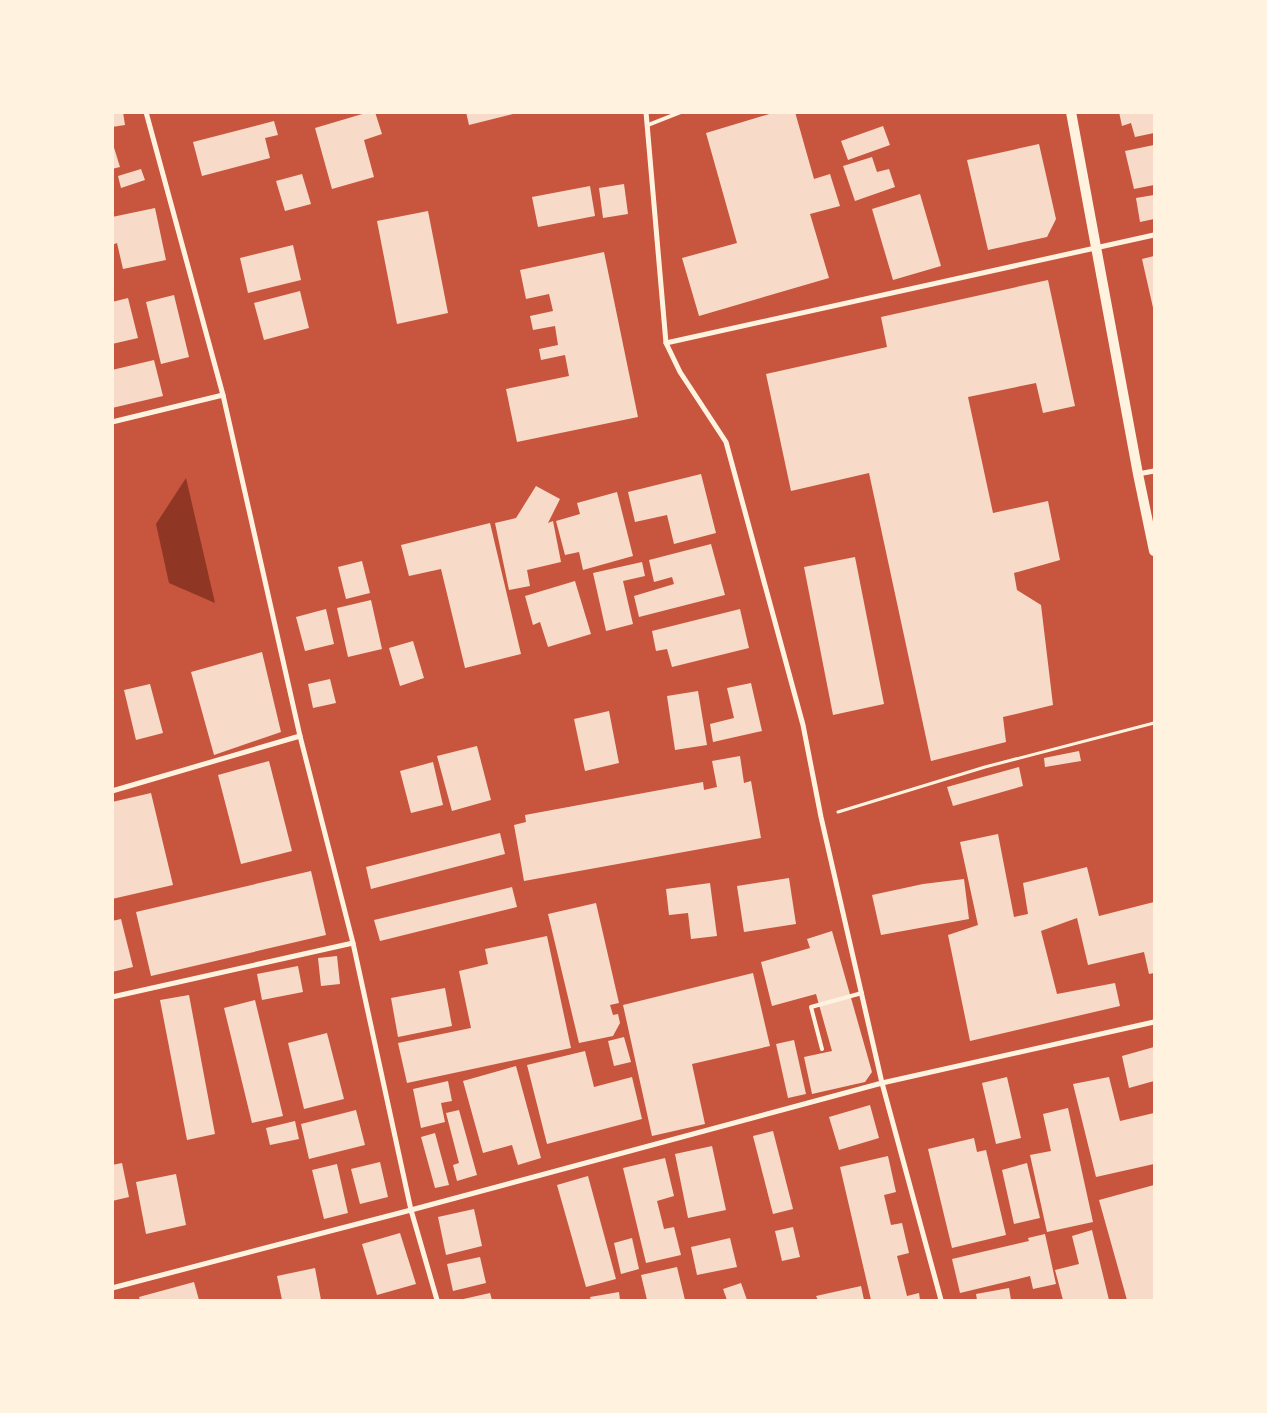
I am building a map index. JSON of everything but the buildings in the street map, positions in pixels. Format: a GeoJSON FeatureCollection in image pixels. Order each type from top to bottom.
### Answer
{"type":"FeatureCollection","features":[{"type":"Feature","properties":{"kind":"main road"},"geometry":{"type":"LineString","coordinates":[[1071,112],[1154,551]]}},
{"type":"Feature","properties":{"kind":"street"},"geometry":{"type":"LineString","coordinates":[[146,112],[223,395],[300,736],[353,943],[411,1210],[437,1300]]}},
{"type":"Feature","properties":{"kind":"street"},"geometry":{"type":"LineString","coordinates":[[646,112],[657,259],[666,343],[680,372],[726,442],[803,725],[821,817],[882,1083],[941,1300]]}},
{"type":"Feature","properties":{"kind":"street"},"geometry":{"type":"LineString","coordinates":[[666,343],[1154,235]]}},
{"type":"Feature","properties":{"kind":"street"},"geometry":{"type":"LineString","coordinates":[[112,422],[223,395]]}},
{"type":"Feature","properties":{"kind":"street"},"geometry":{"type":"LineString","coordinates":[[1138,474],[1154,471]]}},
{"type":"Feature","properties":{"kind":"street"},"geometry":{"type":"LineString","coordinates":[[112,792],[300,736]]}},
{"type":"Feature","properties":{"kind":"street"},"geometry":{"type":"LineString","coordinates":[[112,997],[353,943]]}},
{"type":"Feature","properties":{"kind":"street"},"geometry":{"type":"LineString","coordinates":[[112,1288],[411,1210],[882,1083],[1154,1022]]}},
{"type":"Feature","properties":{"kind":"lane"},"geometry":{"type":"LineString","coordinates":[[648,125],[681,112]]}},
{"type":"Feature","properties":{"kind":"lane"},"geometry":{"type":"LineString","coordinates":[[822,1049],[811,1007],[862,993]]}},
{"type":"Feature","properties":{"kind":"path"},"geometry":{"type":"LineString","coordinates":[[821,817],[985,767],[1154,723]]}},
{"type":"Feature","properties":{"kind":"shaded area"},"geometry":{"type":"Polygon","coordinates":[[[186,478],[215,603],[169,583],[156,524],[186,478]]]}}]}
